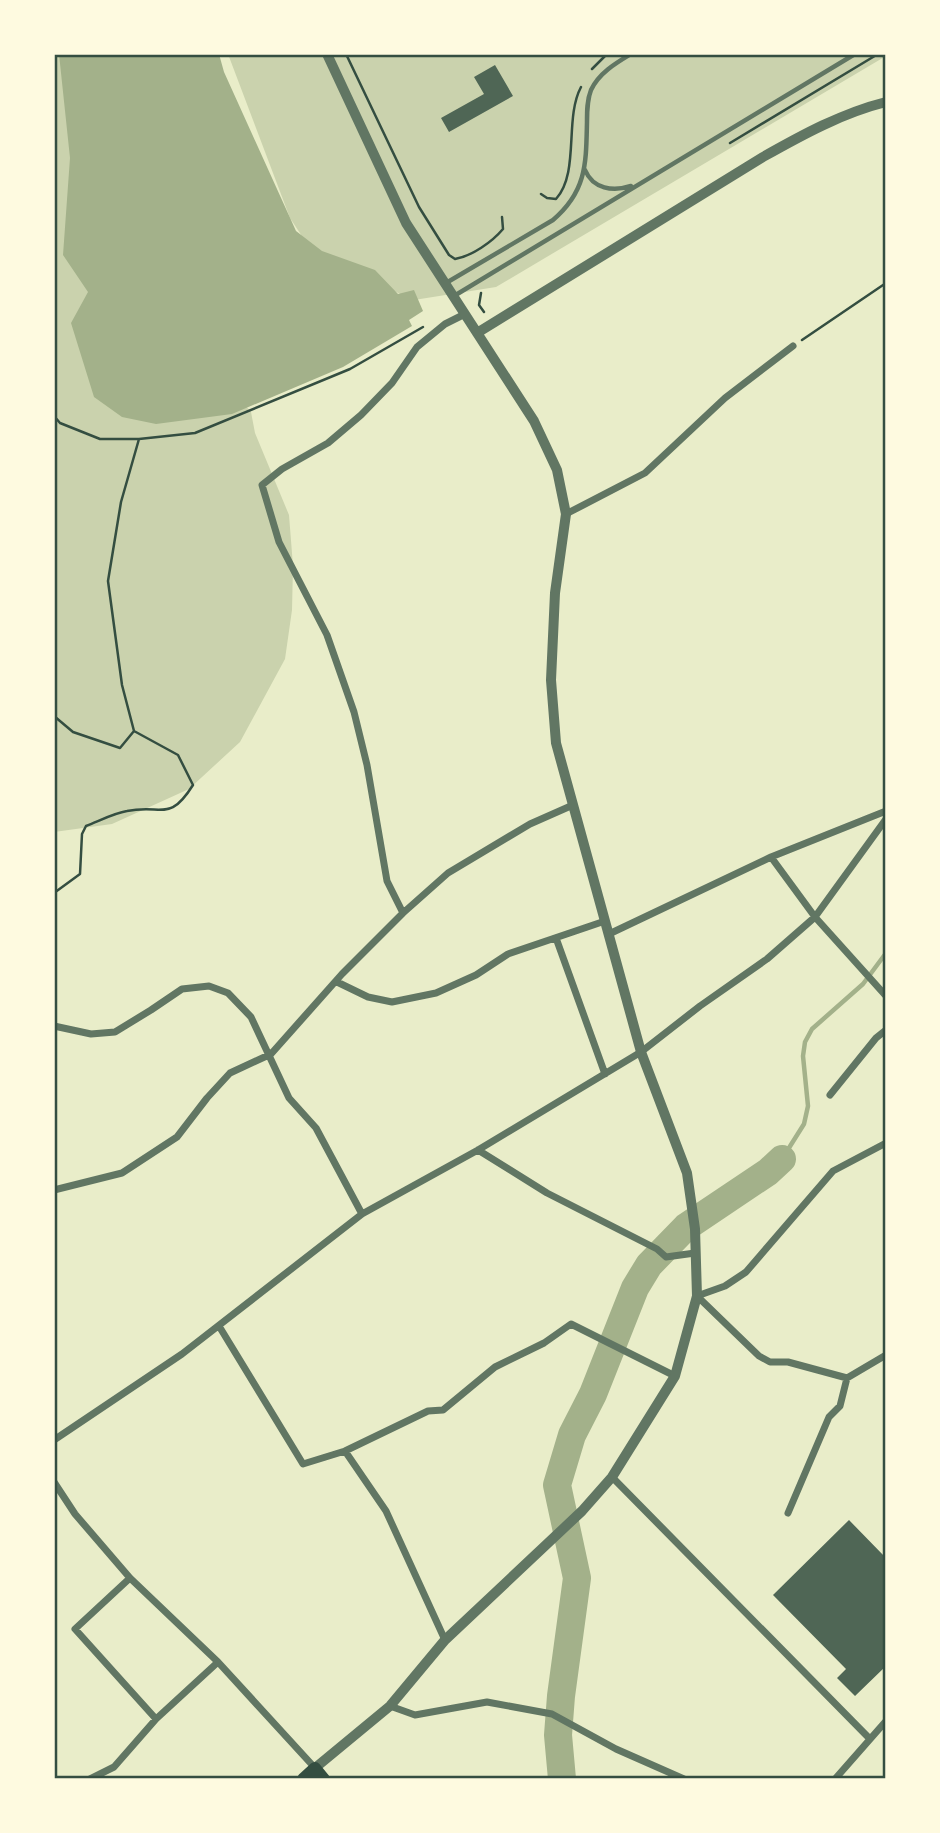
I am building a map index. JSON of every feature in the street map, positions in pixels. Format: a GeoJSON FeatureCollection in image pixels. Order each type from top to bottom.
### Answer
{"type":"FeatureCollection","features":[{"type":"Feature","properties":{"kind":"main road"},"geometry":{"type":"LineString","coordinates":[[303,1779],[314,1768],[324,1779]]}},
{"type":"Feature","properties":{"kind":"street"},"geometry":{"type":"LineString","coordinates":[[54,1482],[75,1514],[130,1578],[218,1662],[314,1768],[390,1706],[445,1640],[582,1511],[612,1478],[675,1376],[697,1296],[695,1229],[687,1173],[641,1052],[556,743],[551,680],[555,593],[566,514],[557,470],[534,421],[406,223],[327,54]]}},
{"type":"Feature","properties":{"kind":"street"},"geometry":{"type":"LineString","coordinates":[[477,333],[772,152],[863,107],[886,102]]}},
{"type":"Feature","properties":{"kind":"street"},"geometry":{"type":"LineString","coordinates":[[403,913],[387,881],[367,765],[354,712],[327,635],[279,542],[262,485],[282,469],[328,443],[361,415],[392,383],[417,347],[446,324],[465,314]]}},
{"type":"Feature","properties":{"kind":"street"},"geometry":{"type":"LineString","coordinates":[[566,514],[645,473],[725,398],[793,346]]}},
{"type":"Feature","properties":{"kind":"street"},"geometry":{"type":"LineString","coordinates":[[54,1190],[122,1173],[177,1137],[230,1073],[271,1054],[403,913],[448,873],[530,824],[573,805]]}},
{"type":"Feature","properties":{"kind":"street"},"geometry":{"type":"LineString","coordinates":[[609,934],[771,857],[886,811]]}},
{"type":"Feature","properties":{"kind":"street"},"geometry":{"type":"LineString","coordinates":[[54,1440],[136,1386],[219,1326],[362,1214],[478,1150],[641,1052],[767,959],[815,916],[886,819]]}},
{"type":"Feature","properties":{"kind":"street"},"geometry":{"type":"LineString","coordinates":[[771,857],[815,916],[886,996]]}},
{"type":"Feature","properties":{"kind":"street"},"geometry":{"type":"LineString","coordinates":[[337,982],[368,997],[393,1002],[436,993],[476,975],[508,954],[605,921]]}},
{"type":"Feature","properties":{"kind":"street"},"geometry":{"type":"LineString","coordinates":[[556,938],[605,1074]]}},
{"type":"Feature","properties":{"kind":"street"},"geometry":{"type":"LineString","coordinates":[[54,1026],[91,1034],[115,1031],[182,989],[209,986],[228,993],[251,1017],[271,1054],[289,1097],[316,1128],[362,1214]]}},
{"type":"Feature","properties":{"kind":"street"},"geometry":{"type":"LineString","coordinates":[[830,1095],[876,1038],[886,1030]]}},
{"type":"Feature","properties":{"kind":"street"},"geometry":{"type":"LineString","coordinates":[[697,1296],[725,1286],[746,1272],[833,1171],[886,1143]]}},
{"type":"Feature","properties":{"kind":"street"},"geometry":{"type":"LineString","coordinates":[[478,1150],[547,1193],[666,1257],[695,1253]]}},
{"type":"Feature","properties":{"kind":"street"},"geometry":{"type":"LineString","coordinates":[[697,1296],[759,1356],[770,1362],[788,1362],[847,1378]]}},
{"type":"Feature","properties":{"kind":"street"},"geometry":{"type":"LineString","coordinates":[[219,1326],[303,1464],[345,1451],[428,1410],[443,1410],[495,1367],[544,1343],[571,1324],[675,1376]]}},
{"type":"Feature","properties":{"kind":"street"},"geometry":{"type":"LineString","coordinates":[[788,1513],[829,1417],[840,1406],[847,1378],[886,1355]]}},
{"type":"Feature","properties":{"kind":"street"},"geometry":{"type":"LineString","coordinates":[[345,1451],[386,1511],[445,1640]]}},
{"type":"Feature","properties":{"kind":"street"},"geometry":{"type":"LineString","coordinates":[[612,1478],[869,1738]]}},
{"type":"Feature","properties":{"kind":"street"},"geometry":{"type":"LineString","coordinates":[[130,1578],[75,1629],[156,1719]]}},
{"type":"Feature","properties":{"kind":"street"},"geometry":{"type":"LineString","coordinates":[[90,1779],[114,1767],[156,1719],[218,1662]]}},
{"type":"Feature","properties":{"kind":"street"},"geometry":{"type":"LineString","coordinates":[[390,1706],[415,1714],[487,1702],[552,1714],[616,1749],[684,1779]]}},
{"type":"Feature","properties":{"kind":"street"},"geometry":{"type":"LineString","coordinates":[[835,1779],[886,1721]]}},
{"type":"Feature","properties":{"kind":"lane"},"geometry":{"type":"LineString","coordinates":[[445,283],[564,211],[578,190],[584,168],[588,101],[592,87],[604,72],[631,54]]}},
{"type":"Feature","properties":{"kind":"lane"},"geometry":{"type":"LineString","coordinates":[[453,296],[855,54]]}},
{"type":"Feature","properties":{"kind":"lane"},"geometry":{"type":"LineString","coordinates":[[584,168],[592,180],[605,189],[614,190],[648,178]]}},
{"type":"Feature","properties":{"kind":"path"},"geometry":{"type":"LineString","coordinates":[[346,54],[419,207],[449,255],[455,259],[463,257],[497,236],[503,229],[502,217]]}},
{"type":"Feature","properties":{"kind":"path"},"geometry":{"type":"LineString","coordinates":[[588,73],[607,54]]}},
{"type":"Feature","properties":{"kind":"path"},"geometry":{"type":"LineString","coordinates":[[723,147],[878,54]]}},
{"type":"Feature","properties":{"kind":"path"},"geometry":{"type":"LineString","coordinates":[[541,194],[556,199],[561,193],[568,171],[574,101],[584,81]]}},
{"type":"Feature","properties":{"kind":"path"},"geometry":{"type":"LineString","coordinates":[[793,346],[886,283]]}},
{"type":"Feature","properties":{"kind":"path"},"geometry":{"type":"LineString","coordinates":[[485,289],[479,299],[480,305],[491,324]]}},
{"type":"Feature","properties":{"kind":"path"},"geometry":{"type":"LineString","coordinates":[[54,416],[60,423],[100,439],[139,439],[195,433],[350,369],[426,325]]}},
{"type":"Feature","properties":{"kind":"path"},"geometry":{"type":"LineString","coordinates":[[54,893],[80,874],[82,834],[86,826],[127,811],[168,810],[182,803],[193,785],[178,755],[134,730],[122,685],[108,582],[121,502],[139,439]]}},
{"type":"Feature","properties":{"kind":"path"},"geometry":{"type":"LineString","coordinates":[[54,716],[73,732],[120,748],[134,730]]}},
{"type":"Feature","properties":{"kind":"shaded area"},"geometry":{"type":"Polygon","coordinates":[[[54,54],[75,54],[209,365],[251,412],[255,433],[289,515],[293,566],[292,610],[285,659],[240,742],[189,789],[112,824],[54,832],[54,54]]]}},
{"type":"Feature","properties":{"kind":"shaded area"},"geometry":{"type":"Polygon","coordinates":[[[59,54],[219,54],[224,72],[296,231],[322,251],[375,270],[398,294],[414,290],[423,311],[409,320],[412,326],[343,367],[232,414],[156,424],[122,417],[94,397],[71,323],[88,292],[63,255],[70,158],[59,54]]]}},
{"type":"Feature","properties":{"kind":"shaded area"},"geometry":{"type":"Polygon","coordinates":[[[228,54],[886,56],[496,287],[414,300],[315,256],[290,218],[228,54]]]}},
{"type":"Feature","properties":{"kind":"building"},"geometry":{"type":"Polygon","coordinates":[[[495,65],[513,96],[449,132],[441,118],[484,94],[474,77],[495,65]]]}},
{"type":"Feature","properties":{"kind":"building"},"geometry":{"type":"Polygon","coordinates":[[[849,1520],[886,1558],[886,1666],[855,1696],[837,1678],[846,1669],[773,1595],[849,1520]]]}},
{"type":"Feature","properties":{"kind":"waterway"},"geometry":{"type":"LineString","coordinates":[[782,1159],[804,1124],[808,1106],[803,1056],[805,1042],[812,1029],[863,984],[886,953]]}},
{"type":"Feature","properties":{"kind":"waterway"},"geometry":{"type":"LineString","coordinates":[[562,1779],[558,1735],[577,1578],[557,1485],[572,1435],[593,1394],[635,1288],[649,1265],[686,1227],[768,1172],[782,1159]]}}]}
